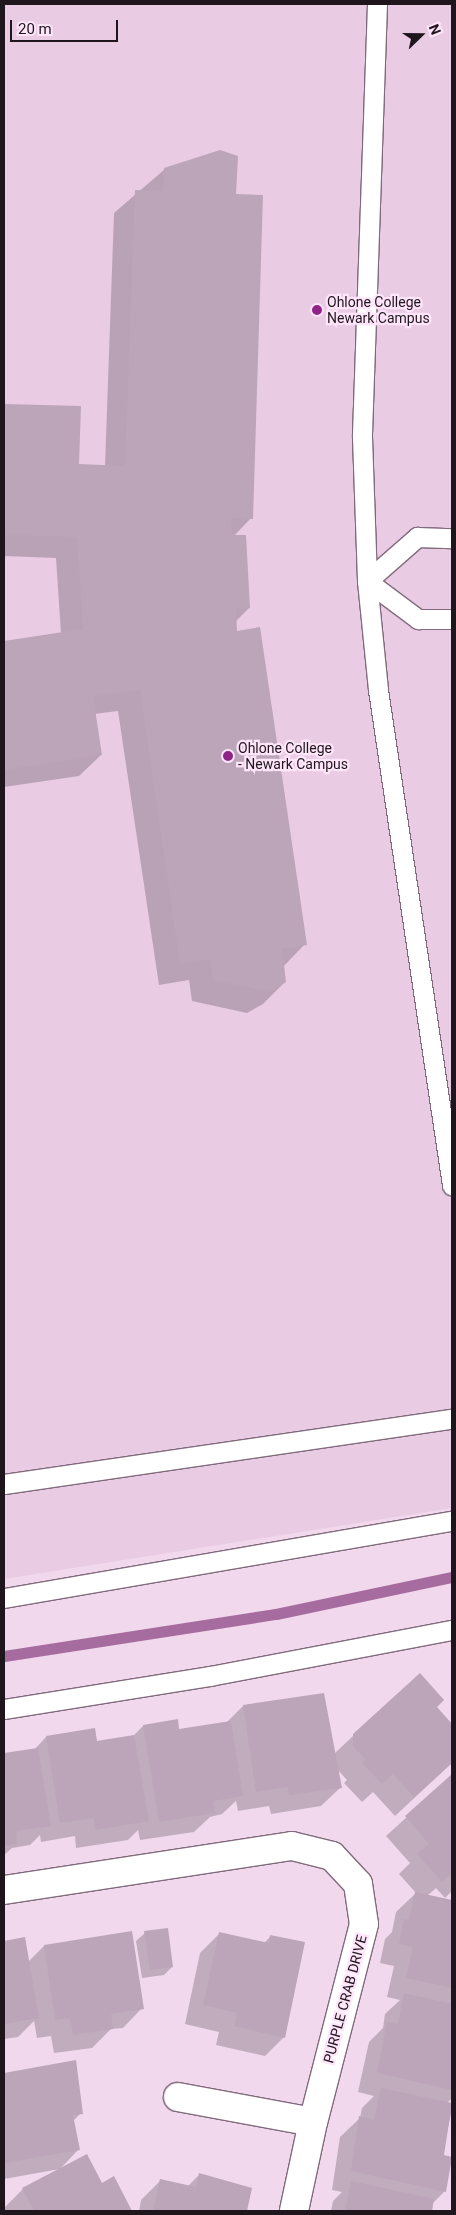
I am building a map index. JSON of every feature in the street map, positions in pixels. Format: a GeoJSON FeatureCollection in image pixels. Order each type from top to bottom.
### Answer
{"type":"FeatureCollection","features":[{"type":"Feature","properties":{"kind":"street","name":"PURPLE CRAB DRIVE"},"geometry":{"type":"LineString","coordinates":[[4,1890],[292,1846],[332,1856],[358,1884],[364,1924],[313,2122],[294,2211]]}},
{"type":"Feature","properties":{"kind":"street"},"geometry":{"type":"LineString","coordinates":[[178,2097],[313,2122]]}},
{"type":"Feature","properties":{"kind":"lane"},"geometry":{"type":"LineString","coordinates":[[377,4],[362,437],[367,582],[377,680],[452,1185]]}},
{"type":"Feature","properties":{"kind":"lane"},"geometry":{"type":"LineString","coordinates":[[367,582],[417,537],[452,538]]}},
{"type":"Feature","properties":{"kind":"lane"},"geometry":{"type":"LineString","coordinates":[[367,582],[418,619],[452,619]]}},
{"type":"Feature","properties":{"kind":"lane"},"geometry":{"type":"LineString","coordinates":[[4,1484],[452,1419]]}},
{"type":"Feature","properties":{"kind":"lane"},"geometry":{"type":"LineString","coordinates":[[4,1598],[452,1521]]}},
{"type":"Feature","properties":{"kind":"lane"},"geometry":{"type":"LineString","coordinates":[[4,1710],[210,1676],[452,1630]]}},
{"type":"Feature","properties":{"kind":"shaded area","name":"Ohlone College - Newark Campus"},"geometry":{"type":"Polygon","coordinates":[[[4,4],[452,4],[452,1508],[4,1579],[4,4]]]}},
{"type":"Feature","properties":{"kind":"building"},"geometry":{"type":"Polygon","coordinates":[[[220,150],[238,156],[236,194],[263,195],[253,519],[231,518],[232,535],[246,535],[250,608],[236,609],[237,631],[260,627],[307,945],[282,949],[286,982],[270,992],[213,980],[210,959],[180,964],[140,690],[93,696],[102,755],[4,770],[4,641],[83,629],[77,537],[4,535],[4,404],[81,406],[79,464],[125,466],[135,190],[163,191],[164,168],[220,150]]]}},
{"type":"Feature","properties":{"kind":"building"},"geometry":{"type":"Polygon","coordinates":[[[420,1673],[444,1700],[437,1707],[452,1724],[452,1763],[414,1797],[393,1774],[382,1784],[362,1763],[366,1760],[353,1746],[353,1734],[420,1673]]]}},
{"type":"Feature","properties":{"kind":"building"},"geometry":{"type":"Polygon","coordinates":[[[324,1693],[342,1788],[289,1795],[288,1787],[256,1792],[243,1705],[324,1693]]]}},
{"type":"Feature","properties":{"kind":"building"},"geometry":{"type":"Polygon","coordinates":[[[178,1719],[179,1729],[231,1721],[243,1796],[213,1801],[215,1813],[159,1822],[143,1725],[178,1719]]]}},
{"type":"Feature","properties":{"kind":"building"},"geometry":{"type":"Polygon","coordinates":[[[95,1728],[97,1741],[134,1735],[149,1821],[95,1830],[94,1818],[60,1823],[46,1736],[95,1728]]]}},
{"type":"Feature","properties":{"kind":"building"},"geometry":{"type":"Polygon","coordinates":[[[38,1748],[51,1826],[16,1831],[17,1844],[4,1846],[4,1753],[38,1748]]]}},
{"type":"Feature","properties":{"kind":"building"},"geometry":{"type":"Polygon","coordinates":[[[452,1774],[452,1873],[442,1882],[417,1854],[429,1844],[405,1816],[452,1774]]]}},
{"type":"Feature","properties":{"kind":"building"},"geometry":{"type":"Polygon","coordinates":[[[415,1892],[452,1900],[452,1988],[406,1978],[413,1947],[399,1944],[404,1919],[409,1920],[415,1892]]]}},
{"type":"Feature","properties":{"kind":"building"},"geometry":{"type":"Polygon","coordinates":[[[168,1928],[173,1967],[150,1970],[144,1931],[168,1928]]]}},
{"type":"Feature","properties":{"kind":"building"},"geometry":{"type":"Polygon","coordinates":[[[132,1931],[144,2009],[111,2014],[113,2029],[73,2035],[70,2018],[55,2020],[44,1945],[132,1931]]]}},
{"type":"Feature","properties":{"kind":"building"},"geometry":{"type":"Polygon","coordinates":[[[219,1932],[269,1943],[270,1935],[305,1942],[285,2038],[234,2026],[237,2013],[203,2005],[219,1932]]]}},
{"type":"Feature","properties":{"kind":"building"},"geometry":{"type":"Polygon","coordinates":[[[25,1937],[39,2018],[4,2024],[4,1941],[25,1937]]]}},
{"type":"Feature","properties":{"kind":"building"},"geometry":{"type":"Polygon","coordinates":[[[404,1993],[452,2004],[452,2090],[377,2073],[387,2022],[398,2024],[404,1993]]]}},
{"type":"Feature","properties":{"kind":"building"},"geometry":{"type":"Polygon","coordinates":[[[76,2060],[83,2114],[73,2115],[80,2150],[4,2163],[4,2073],[76,2060]]]}},
{"type":"Feature","properties":{"kind":"building"},"geometry":{"type":"Polygon","coordinates":[[[381,2088],[452,2103],[444,2155],[452,2157],[446,2192],[351,2171],[359,2116],[374,2120],[381,2088]]]}},
{"type":"Feature","properties":{"kind":"building"},"geometry":{"type":"Polygon","coordinates":[[[87,2154],[102,2183],[114,2176],[132,2211],[34,2211],[22,2188],[87,2154]]]}},
{"type":"Feature","properties":{"kind":"building"},"geometry":{"type":"Polygon","coordinates":[[[199,2173],[252,2188],[247,2211],[153,2211],[160,2179],[196,2187],[199,2173]]]}},
{"type":"Feature","properties":{"kind":"building"},"geometry":{"type":"Polygon","coordinates":[[[351,2181],[434,2199],[432,2211],[345,2211],[351,2181]]]}},
{"type":"Feature","properties":{"kind":"waterway"},"geometry":{"type":"LineString","coordinates":[[4,1656],[276,1614],[452,1577]]}},
{"type":"Feature","properties":{"kind":"place","name":"Ohlone College Newark Campus"},"geometry":{"type":"Point","coordinates":[317,310]}},
{"type":"Feature","properties":{"kind":"place","name":"Ohlone College - Newark Campus"},"geometry":{"type":"Point","coordinates":[228,756]}}]}
